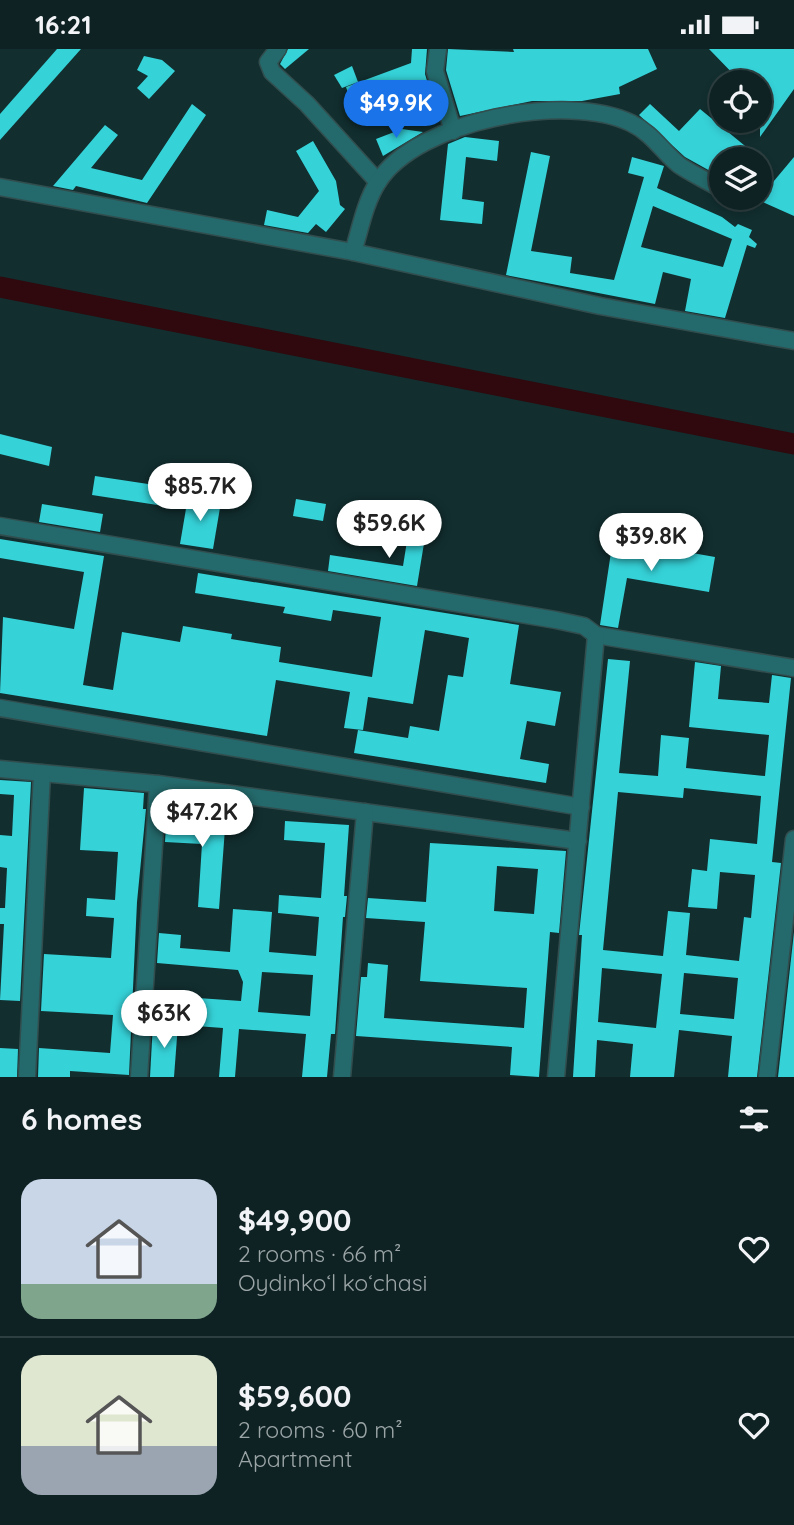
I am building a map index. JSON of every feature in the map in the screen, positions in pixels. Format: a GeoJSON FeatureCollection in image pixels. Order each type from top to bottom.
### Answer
{"type":"FeatureCollection","features":[{"type":"Feature","properties":{"kind":"street"},"geometry":{"type":"LineString","coordinates":[[278,49],[268,62],[272,72],[307,104],[378,182]]}},
{"type":"Feature","properties":{"kind":"street"},"geometry":{"type":"LineString","coordinates":[[438,49],[435,71],[453,131]]}},
{"type":"Feature","properties":{"kind":"street"},"geometry":{"type":"LineString","coordinates":[[353,253],[378,182],[406,155],[453,131],[516,114],[551,111],[611,116],[651,135],[680,165],[709,182]]}},
{"type":"Feature","properties":{"kind":"street"},"geometry":{"type":"LineString","coordinates":[[0,187],[353,253],[600,306],[794,341]]}},
{"type":"Feature","properties":{"kind":"street"},"geometry":{"type":"LineString","coordinates":[[0,526],[571,622],[596,635],[794,668]]}},
{"type":"Feature","properties":{"kind":"street"},"geometry":{"type":"LineString","coordinates":[[556,1077],[596,635]]}},
{"type":"Feature","properties":{"kind":"street"},"geometry":{"type":"LineString","coordinates":[[0,708],[581,807]]}},
{"type":"Feature","properties":{"kind":"street"},"geometry":{"type":"LineString","coordinates":[[0,769],[158,784],[578,841]]}},
{"type":"Feature","properties":{"kind":"street"},"geometry":{"type":"LineString","coordinates":[[27,1077],[42,773]]}},
{"type":"Feature","properties":{"kind":"street"},"geometry":{"type":"LineString","coordinates":[[139,1077],[158,784]]}},
{"type":"Feature","properties":{"kind":"street"},"geometry":{"type":"LineString","coordinates":[[342,1077],[365,812]]}},
{"type":"Feature","properties":{"kind":"street"},"geometry":{"type":"LineString","coordinates":[[767,1077],[794,839]]}},
{"type":"Feature","properties":{"kind":"building"},"geometry":{"type":"Polygon","coordinates":[[[57,49],[81,49],[0,140],[0,114],[57,49]]]}},
{"type":"Feature","properties":{"kind":"building"},"geometry":{"type":"Polygon","coordinates":[[[288,49],[309,49],[285,69],[280,64],[288,49]]]}},
{"type":"Feature","properties":{"kind":"building"},"geometry":{"type":"Polygon","coordinates":[[[412,49],[427,49],[425,74],[438,118],[420,120],[415,82],[352,105],[346,87],[411,63],[412,49]]]}},
{"type":"Feature","properties":{"kind":"building"},"geometry":{"type":"Polygon","coordinates":[[[448,49],[514,52],[513,49],[648,49],[657,69],[619,87],[620,94],[582,101],[532,101],[460,116],[446,70],[448,49]]]}},
{"type":"Feature","properties":{"kind":"building"},"geometry":{"type":"Polygon","coordinates":[[[709,49],[794,49],[794,89],[772,120],[772,70],[729,70],[709,49]]]}},
{"type":"Feature","properties":{"kind":"building"},"geometry":{"type":"Polygon","coordinates":[[[144,56],[162,60],[175,71],[149,99],[137,88],[148,76],[137,70],[144,56]]]}},
{"type":"Feature","properties":{"kind":"building"},"geometry":{"type":"Polygon","coordinates":[[[352,66],[358,82],[342,88],[334,75],[352,66]]]}},
{"type":"Feature","properties":{"kind":"building"},"geometry":{"type":"Polygon","coordinates":[[[192,104],[206,115],[147,203],[76,186],[73,190],[53,186],[105,125],[118,135],[91,168],[142,180],[192,104]]]}},
{"type":"Feature","properties":{"kind":"building"},"geometry":{"type":"Polygon","coordinates":[[[650,104],[679,131],[700,109],[709,116],[709,133],[729,133],[746,147],[709,147],[709,170],[685,157],[639,115],[650,104]]]}},
{"type":"Feature","properties":{"kind":"building"},"geometry":{"type":"Polygon","coordinates":[[[402,129],[423,132],[383,156],[376,139],[402,129]]]}},
{"type":"Feature","properties":{"kind":"building"},"geometry":{"type":"Polygon","coordinates":[[[465,137],[499,141],[497,161],[466,157],[462,199],[484,202],[482,224],[440,220],[448,144],[465,137]]]}},
{"type":"Feature","properties":{"kind":"building"},"geometry":{"type":"Polygon","coordinates":[[[313,141],[336,181],[340,205],[345,209],[326,232],[316,224],[308,233],[264,225],[267,210],[298,217],[319,191],[296,151],[313,141]]]}},
{"type":"Feature","properties":{"kind":"building"},"geometry":{"type":"Polygon","coordinates":[[[531,152],[550,156],[531,251],[572,257],[570,273],[614,280],[644,177],[628,173],[632,157],[664,166],[657,188],[722,217],[735,227],[738,224],[752,230],[749,237],[757,244],[755,248],[747,245],[725,318],[685,311],[691,279],[663,272],[655,304],[506,275],[531,152]],[[653,206],[641,247],[723,267],[732,239],[653,206]]]}},
{"type":"Feature","properties":{"kind":"building"},"geometry":{"type":"Polygon","coordinates":[[[794,157],[794,216],[772,206],[772,183],[794,157]]]}},
{"type":"Feature","properties":{"kind":"building"},"geometry":{"type":"Polygon","coordinates":[[[0,434],[52,447],[49,466],[0,454],[0,434]]]}},
{"type":"Feature","properties":{"kind":"building"},"geometry":{"type":"Polygon","coordinates":[[[95,476],[168,487],[164,506],[92,495],[95,476]]]}},
{"type":"Feature","properties":{"kind":"building"},"geometry":{"type":"Polygon","coordinates":[[[188,497],[221,502],[213,549],[180,544],[188,497]]]}},
{"type":"Feature","properties":{"kind":"building"},"geometry":{"type":"Polygon","coordinates":[[[296,499],[326,504],[323,521],[293,516],[296,499]]]}},
{"type":"Feature","properties":{"kind":"building"},"geometry":{"type":"Polygon","coordinates":[[[42,504],[103,514],[100,532],[39,522],[42,504]]]}},
{"type":"Feature","properties":{"kind":"building"},"geometry":{"type":"Polygon","coordinates":[[[411,516],[428,519],[417,586],[328,571],[330,555],[403,566],[411,516]]]}},
{"type":"Feature","properties":{"kind":"building"},"geometry":{"type":"Polygon","coordinates":[[[0,539],[104,556],[83,685],[113,690],[122,632],[180,642],[183,626],[232,634],[231,639],[281,647],[279,662],[372,677],[381,617],[333,610],[331,621],[283,613],[285,607],[195,593],[198,573],[519,625],[510,684],[561,692],[555,726],[527,721],[520,759],[549,764],[546,783],[354,753],[358,730],[408,738],[410,726],[439,731],[448,675],[463,677],[469,638],[425,630],[413,704],[368,697],[363,730],[344,728],[350,692],[276,680],[267,736],[0,693],[3,617],[74,629],[84,572],[0,558],[0,539]]]}},
{"type":"Feature","properties":{"kind":"building"},"geometry":{"type":"Polygon","coordinates":[[[613,539],[715,557],[709,592],[627,578],[618,628],[600,625],[613,539]]]}},
{"type":"Feature","properties":{"kind":"building"},"geometry":{"type":"Polygon","coordinates":[[[608,659],[630,661],[619,773],[658,776],[661,735],[689,738],[686,768],[765,776],[769,735],[689,727],[695,662],[721,666],[718,699],[769,703],[772,675],[791,678],[772,862],[781,863],[757,1077],[728,1077],[732,1036],[679,1030],[674,1077],[630,1077],[633,1044],[597,1040],[595,1077],[573,1077],[582,935],[579,935],[608,659]],[[684,788],[683,798],[618,792],[603,950],[663,956],[668,911],[690,913],[686,955],[739,961],[744,917],[751,918],[755,875],[720,872],[717,909],[688,907],[692,869],[707,871],[710,839],[757,844],[761,796],[684,788]],[[602,968],[598,1022],[656,1028],[662,974],[602,968]],[[684,973],[680,1014],[734,1019],[738,978],[684,973]]]}},
{"type":"Feature","properties":{"kind":"building"},"geometry":{"type":"Polygon","coordinates":[[[0,780],[31,782],[20,1001],[0,1000],[4,924],[0,924],[0,908],[5,908],[7,868],[0,867],[0,835],[12,836],[14,795],[0,794],[0,780]]]}},
{"type":"Feature","properties":{"kind":"building"},"geometry":{"type":"Polygon","coordinates":[[[84,788],[144,793],[143,809],[146,809],[137,902],[129,1075],[70,1071],[70,1077],[38,1077],[39,1048],[110,1053],[113,1015],[41,1011],[44,954],[111,958],[114,918],[86,916],[87,898],[115,900],[118,852],[80,850],[84,788]]]}},
{"type":"Feature","properties":{"kind":"building"},"geometry":{"type":"Polygon","coordinates":[[[167,811],[226,815],[219,909],[198,907],[202,844],[165,842],[167,811]]]}},
{"type":"Feature","properties":{"kind":"building"},"geometry":{"type":"Polygon","coordinates":[[[285,821],[349,825],[344,896],[347,896],[343,917],[335,1034],[331,1034],[327,1077],[302,1077],[306,1034],[239,1029],[235,1077],[219,1077],[223,1028],[196,1026],[198,998],[241,1001],[243,982],[238,970],[157,963],[159,933],[181,935],[180,948],[230,952],[233,909],[272,912],[269,952],[316,956],[319,917],[278,913],[279,895],[321,898],[325,843],[284,840],[285,821]],[[262,972],[258,1012],[310,1016],[313,975],[262,972]]]}},
{"type":"Feature","properties":{"kind":"building"},"geometry":{"type":"Polygon","coordinates":[[[430,843],[566,851],[559,933],[550,932],[539,1077],[510,1075],[512,1047],[356,1036],[361,977],[367,977],[368,963],[388,965],[384,1018],[524,1028],[527,988],[420,981],[425,922],[366,918],[368,898],[426,902],[430,843]],[[497,866],[494,911],[534,914],[538,869],[497,866]]]}},
{"type":"Feature","properties":{"kind":"building"},"geometry":{"type":"Polygon","coordinates":[[[794,932],[794,1077],[778,1077],[794,932]]]}},
{"type":"Feature","properties":{"kind":"building"},"geometry":{"type":"Polygon","coordinates":[[[153,1023],[178,1024],[174,1077],[150,1077],[153,1023]]]}},
{"type":"Feature","properties":{"kind":"building"},"geometry":{"type":"Polygon","coordinates":[[[0,1048],[18,1049],[17,1077],[0,1077],[0,1048]]]}},
{"type":"Feature","properties":{"kind":"waterway"},"geometry":{"type":"LineString","coordinates":[[0,287],[794,444]]}}]}
